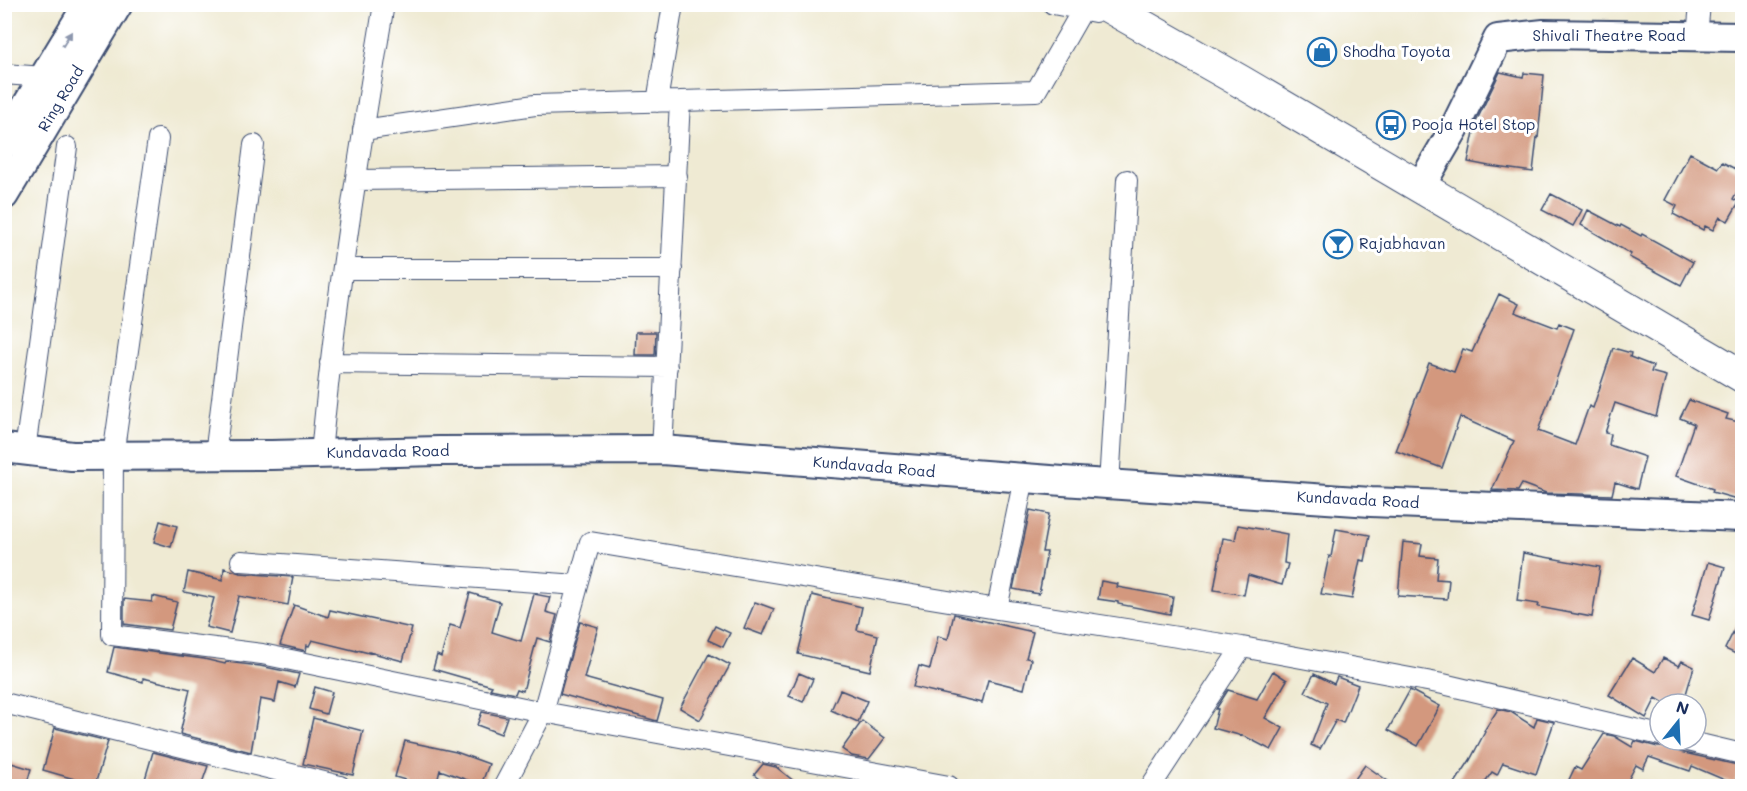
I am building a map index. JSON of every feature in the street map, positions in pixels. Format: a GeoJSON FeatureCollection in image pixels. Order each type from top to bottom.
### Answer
{"type":"FeatureCollection","features":[{"type":"Feature","properties":{"kind":"main road"},"geometry":{"type":"LineString","coordinates":[[1093,7],[1138,24],[1240,81],[1743,376]]}},
{"type":"Feature","properties":{"kind":"street","name":"Ring Road"},"geometry":{"type":"LineString","coordinates":[[4,143],[88,4]]}},
{"type":"Feature","properties":{"kind":"street","name":"Ring Road"},"geometry":{"type":"LineString","coordinates":[[4,195],[118,4]]}},
{"type":"Feature","properties":{"kind":"street"},"geometry":{"type":"LineString","coordinates":[[321,454],[343,268],[384,4]]}},
{"type":"Feature","properties":{"kind":"street"},"geometry":{"type":"LineString","coordinates":[[657,102],[673,4]]}},
{"type":"Feature","properties":{"kind":"street"},"geometry":{"type":"LineString","coordinates":[[363,130],[535,105],[1036,91],[1093,7],[1053,4]]}},
{"type":"Feature","properties":{"kind":"street"},"geometry":{"type":"LineString","coordinates":[[1697,36],[1700,4]]}},
{"type":"Feature","properties":{"kind":"street","name":"Shivali Theatre Road"},"geometry":{"type":"LineString","coordinates":[[1420,187],[1454,129],[1498,39],[1544,34],[1743,37]]}},
{"type":"Feature","properties":{"kind":"street"},"geometry":{"type":"LineString","coordinates":[[4,74],[44,77]]}},
{"type":"Feature","properties":{"kind":"street"},"geometry":{"type":"LineString","coordinates":[[662,450],[680,101]]}},
{"type":"Feature","properties":{"kind":"street"},"geometry":{"type":"LineString","coordinates":[[158,138],[113,456],[112,635],[262,654],[543,712],[949,786]]}},
{"type":"Feature","properties":{"kind":"street"},"geometry":{"type":"LineString","coordinates":[[215,455],[254,145]]}},
{"type":"Feature","properties":{"kind":"street"},"geometry":{"type":"LineString","coordinates":[[15,449],[67,147]]}},
{"type":"Feature","properties":{"kind":"street"},"geometry":{"type":"LineString","coordinates":[[356,180],[677,176]]}},
{"type":"Feature","properties":{"kind":"street"},"geometry":{"type":"LineString","coordinates":[[1109,485],[1127,180]]}},
{"type":"Feature","properties":{"kind":"street"},"geometry":{"type":"LineString","coordinates":[[343,268],[672,269]]}},
{"type":"Feature","properties":{"kind":"street"},"geometry":{"type":"LineString","coordinates":[[330,363],[667,367]]}},
{"type":"Feature","properties":{"kind":"street","name":"Kundavada Road"},"geometry":{"type":"LineString","coordinates":[[15,449],[72,456],[662,450],[1109,485],[1371,502],[1743,517]]}},
{"type":"Feature","properties":{"kind":"street"},"geometry":{"type":"LineString","coordinates":[[997,609],[1024,478]]}},
{"type":"Feature","properties":{"kind":"street"},"geometry":{"type":"LineString","coordinates":[[504,786],[543,712],[590,542],[1242,647],[1443,684],[1648,732]]}},
{"type":"Feature","properties":{"kind":"street"},"geometry":{"type":"LineString","coordinates":[[241,561],[579,585]]}},
{"type":"Feature","properties":{"kind":"street"},"geometry":{"type":"LineString","coordinates":[[1151,786],[1242,647]]}},
{"type":"Feature","properties":{"kind":"street"},"geometry":{"type":"LineString","coordinates":[[4,703],[340,786]]}},
{"type":"Feature","properties":{"kind":"street"},"geometry":{"type":"LineString","coordinates":[[1708,746],[1743,754]]}},
{"type":"Feature","properties":{"kind":"building"},"geometry":{"type":"Polygon","coordinates":[[[1500,72],[1523,77],[1524,73],[1544,75],[1533,172],[1468,162],[1476,122],[1500,72]]]}},
{"type":"Feature","properties":{"kind":"building"},"geometry":{"type":"Polygon","coordinates":[[[1690,153],[1718,168],[1722,162],[1743,173],[1743,181],[1733,199],[1739,202],[1728,221],[1720,217],[1713,230],[1705,226],[1703,230],[1673,214],[1677,206],[1665,200],[1690,153]]]}},
{"type":"Feature","properties":{"kind":"building"},"geometry":{"type":"Polygon","coordinates":[[[1551,194],[1582,210],[1573,226],[1542,210],[1551,194]]]}},
{"type":"Feature","properties":{"kind":"building"},"geometry":{"type":"Polygon","coordinates":[[[1588,210],[1620,227],[1621,225],[1641,236],[1642,234],[1693,262],[1681,285],[1629,257],[1631,254],[1581,225],[1588,210]]]}},
{"type":"Feature","properties":{"kind":"building"},"geometry":{"type":"Polygon","coordinates":[[[1499,294],[1519,304],[1515,312],[1557,328],[1559,323],[1574,329],[1538,431],[1575,445],[1589,406],[1593,408],[1613,348],[1631,353],[1630,357],[1653,366],[1651,372],[1666,376],[1656,417],[1615,403],[1605,433],[1611,434],[1609,445],[1645,457],[1637,489],[1615,482],[1612,495],[1546,493],[1522,484],[1518,491],[1492,490],[1514,441],[1460,417],[1442,468],[1396,451],[1429,363],[1454,372],[1463,349],[1472,352],[1499,294]]]}},
{"type":"Feature","properties":{"kind":"building"},"geometry":{"type":"Polygon","coordinates":[[[636,332],[656,332],[655,355],[635,355],[636,332]]]}},
{"type":"Feature","properties":{"kind":"building"},"geometry":{"type":"Polygon","coordinates":[[[1689,400],[1728,414],[1726,419],[1743,423],[1743,481],[1737,499],[1712,492],[1713,489],[1676,476],[1694,424],[1680,418],[1689,400]]]}},
{"type":"Feature","properties":{"kind":"building"},"geometry":{"type":"Polygon","coordinates":[[[1030,510],[1049,514],[1042,552],[1047,552],[1039,594],[1013,589],[1030,510]]]}},
{"type":"Feature","properties":{"kind":"building"},"geometry":{"type":"Polygon","coordinates":[[[160,521],[177,526],[171,547],[154,542],[160,521]]]}},
{"type":"Feature","properties":{"kind":"building"},"geometry":{"type":"Polygon","coordinates":[[[1238,525],[1287,534],[1284,563],[1288,564],[1282,585],[1248,575],[1244,595],[1214,590],[1223,538],[1235,540],[1238,525]]]}},
{"type":"Feature","properties":{"kind":"building"},"geometry":{"type":"Polygon","coordinates":[[[1336,529],[1370,535],[1365,561],[1360,560],[1352,599],[1321,594],[1336,529]]]}},
{"type":"Feature","properties":{"kind":"building"},"geometry":{"type":"Polygon","coordinates":[[[1403,542],[1422,544],[1420,556],[1438,558],[1436,579],[1449,580],[1447,599],[1398,596],[1403,542]]]}},
{"type":"Feature","properties":{"kind":"building"},"geometry":{"type":"Polygon","coordinates":[[[1523,553],[1600,567],[1592,617],[1517,601],[1523,553]]]}},
{"type":"Feature","properties":{"kind":"building"},"geometry":{"type":"Polygon","coordinates":[[[1708,562],[1725,567],[1709,620],[1692,615],[1708,562]]]}},
{"type":"Feature","properties":{"kind":"building"},"geometry":{"type":"Polygon","coordinates":[[[224,568],[240,573],[293,577],[288,605],[239,596],[230,633],[206,627],[214,598],[184,592],[188,572],[223,580],[224,568]]]}},
{"type":"Feature","properties":{"kind":"building"},"geometry":{"type":"Polygon","coordinates":[[[1101,581],[1118,584],[1117,587],[1173,597],[1170,614],[1098,599],[1101,581]]]}},
{"type":"Feature","properties":{"kind":"building"},"geometry":{"type":"Polygon","coordinates":[[[470,593],[500,602],[492,632],[521,641],[534,594],[550,597],[546,612],[557,615],[550,642],[537,638],[523,691],[517,689],[515,694],[490,689],[492,686],[433,669],[437,655],[441,657],[450,625],[460,628],[470,593]]]}},
{"type":"Feature","properties":{"kind":"building"},"geometry":{"type":"Polygon","coordinates":[[[812,595],[862,607],[857,630],[878,635],[870,671],[798,654],[812,595]]]}},
{"type":"Feature","properties":{"kind":"building"},"geometry":{"type":"Polygon","coordinates":[[[153,596],[177,602],[170,630],[124,624],[124,599],[152,602],[153,596]]]}},
{"type":"Feature","properties":{"kind":"building"},"geometry":{"type":"Polygon","coordinates":[[[755,602],[774,609],[763,635],[744,628],[755,602]]]}},
{"type":"Feature","properties":{"kind":"building"},"geometry":{"type":"Polygon","coordinates":[[[294,605],[328,617],[330,610],[412,628],[403,661],[312,640],[309,646],[307,645],[306,651],[280,645],[294,605]]]}},
{"type":"Feature","properties":{"kind":"building"},"geometry":{"type":"Polygon","coordinates":[[[1743,612],[1743,646],[1738,655],[1725,649],[1743,612]]]}},
{"type":"Feature","properties":{"kind":"building"},"geometry":{"type":"Polygon","coordinates":[[[954,614],[1033,632],[1026,658],[1031,659],[1024,689],[988,680],[982,703],[913,687],[919,666],[930,669],[938,636],[948,639],[954,614]]]}},
{"type":"Feature","properties":{"kind":"building"},"geometry":{"type":"Polygon","coordinates":[[[580,622],[598,627],[584,678],[663,700],[657,721],[560,694],[580,622]]]}},
{"type":"Feature","properties":{"kind":"building"},"geometry":{"type":"Polygon","coordinates":[[[715,626],[730,633],[723,647],[708,640],[715,626]]]}},
{"type":"Feature","properties":{"kind":"building"},"geometry":{"type":"Polygon","coordinates":[[[114,647],[225,664],[226,662],[260,666],[299,674],[295,687],[279,682],[275,702],[260,699],[251,752],[180,734],[190,689],[143,678],[143,682],[108,672],[114,647]]]}},
{"type":"Feature","properties":{"kind":"building"},"geometry":{"type":"Polygon","coordinates":[[[709,654],[730,665],[700,720],[680,708],[709,654]]]}},
{"type":"Feature","properties":{"kind":"building"},"geometry":{"type":"Polygon","coordinates":[[[1632,658],[1655,672],[1663,658],[1679,666],[1682,661],[1694,667],[1687,692],[1648,692],[1646,718],[1609,695],[1632,658]]]}},
{"type":"Feature","properties":{"kind":"building"},"geometry":{"type":"Polygon","coordinates":[[[1273,671],[1287,680],[1265,718],[1283,728],[1271,750],[1246,737],[1213,728],[1218,709],[1216,709],[1228,690],[1257,699],[1273,671]]]}},
{"type":"Feature","properties":{"kind":"building"},"geometry":{"type":"Polygon","coordinates":[[[799,673],[813,679],[803,702],[789,696],[799,673]]]}},
{"type":"Feature","properties":{"kind":"building"},"geometry":{"type":"Polygon","coordinates":[[[1314,674],[1334,684],[1337,677],[1358,685],[1343,723],[1336,720],[1320,749],[1311,745],[1327,703],[1305,692],[1314,674]]]}},
{"type":"Feature","properties":{"kind":"building"},"geometry":{"type":"Polygon","coordinates":[[[315,687],[332,692],[326,714],[309,709],[315,687]]]}},
{"type":"Feature","properties":{"kind":"building"},"geometry":{"type":"Polygon","coordinates":[[[840,690],[867,701],[858,722],[831,710],[840,690]]]}},
{"type":"Feature","properties":{"kind":"building"},"geometry":{"type":"Polygon","coordinates":[[[1410,690],[1440,706],[1418,746],[1388,730],[1410,690]]]}},
{"type":"Feature","properties":{"kind":"building"},"geometry":{"type":"Polygon","coordinates":[[[1498,709],[1511,712],[1534,727],[1537,718],[1554,722],[1536,774],[1503,763],[1497,775],[1492,772],[1482,786],[1453,786],[1470,760],[1498,709]]]}},
{"type":"Feature","properties":{"kind":"building"},"geometry":{"type":"Polygon","coordinates":[[[482,712],[507,717],[501,734],[477,725],[482,712]]]}},
{"type":"Feature","properties":{"kind":"building"},"geometry":{"type":"Polygon","coordinates":[[[313,718],[363,731],[353,775],[303,764],[313,718]]]}},
{"type":"Feature","properties":{"kind":"building"},"geometry":{"type":"Polygon","coordinates":[[[862,721],[885,738],[869,759],[852,756],[842,749],[862,721]]]}},
{"type":"Feature","properties":{"kind":"building"},"geometry":{"type":"Polygon","coordinates":[[[55,728],[108,741],[95,785],[43,770],[55,728]]]}},
{"type":"Feature","properties":{"kind":"building"},"geometry":{"type":"Polygon","coordinates":[[[1604,734],[1614,736],[1632,747],[1635,741],[1648,744],[1648,752],[1680,752],[1742,766],[1734,784],[1692,766],[1690,771],[1649,757],[1643,769],[1636,765],[1625,786],[1566,786],[1575,767],[1581,770],[1604,734]]]}},
{"type":"Feature","properties":{"kind":"building"},"geometry":{"type":"Polygon","coordinates":[[[405,741],[456,752],[489,764],[481,785],[440,770],[436,786],[411,786],[412,782],[395,777],[405,741]]]}},
{"type":"Feature","properties":{"kind":"building"},"geometry":{"type":"Polygon","coordinates":[[[153,752],[208,766],[201,786],[143,786],[153,752]]]}},
{"type":"Feature","properties":{"kind":"building"},"geometry":{"type":"Polygon","coordinates":[[[8,762],[31,769],[26,786],[4,786],[4,775],[8,762]]]}},
{"type":"Feature","properties":{"kind":"building"},"geometry":{"type":"Polygon","coordinates":[[[763,764],[776,767],[800,786],[768,786],[754,775],[763,764]]]}},
{"type":"Feature","properties":{"kind":"building"},"geometry":{"type":"Polygon","coordinates":[[[1365,765],[1395,786],[1350,786],[1365,765]]]}},
{"type":"Feature","properties":{"kind":"place","name":"Shodha Toyota"},"geometry":{"type":"Point","coordinates":[1322,52]}},
{"type":"Feature","properties":{"kind":"place","name":"Pooja Hotel Stop"},"geometry":{"type":"Point","coordinates":[1391,125]}},
{"type":"Feature","properties":{"kind":"place","name":"Rajabhavan"},"geometry":{"type":"Point","coordinates":[1338,244]}}]}
